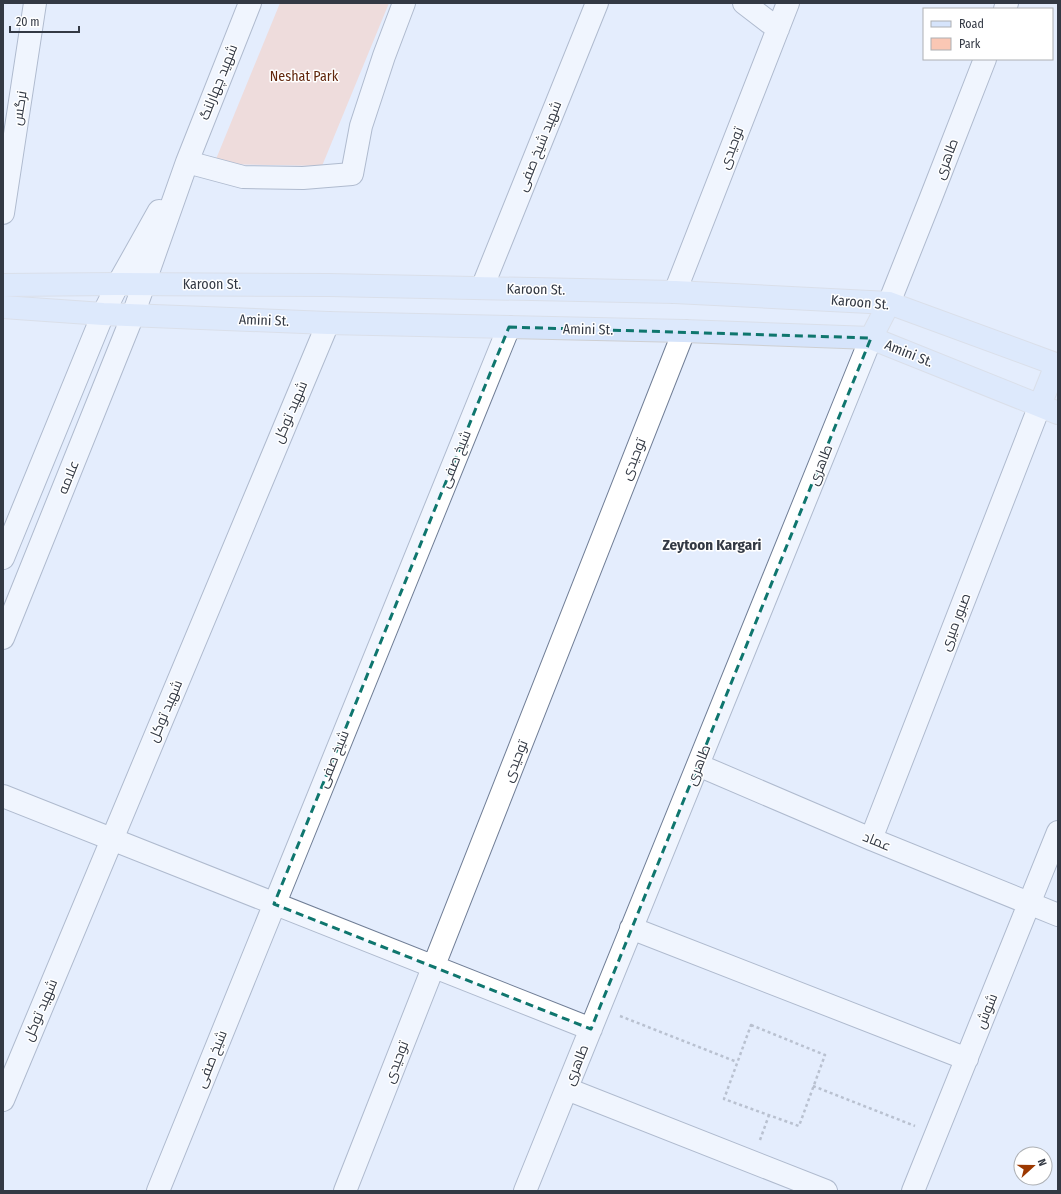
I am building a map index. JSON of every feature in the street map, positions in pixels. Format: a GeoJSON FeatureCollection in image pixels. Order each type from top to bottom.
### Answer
{"type":"FeatureCollection","features":[{"type":"Feature","properties":{"kind":"main road","name":"Karoon St."},"geometry":{"type":"LineString","coordinates":[[3,285],[337,285],[675,292],[888,302],[1057,365]]}},
{"type":"Feature","properties":{"kind":"main road"},"geometry":{"type":"LineString","coordinates":[[871,338],[888,302]]}},
{"type":"Feature","properties":{"kind":"main road"},"geometry":{"type":"LineString","coordinates":[[3,308],[103,314]]}},
{"type":"Feature","properties":{"kind":"main road","name":"Amini St."},"geometry":{"type":"LineString","coordinates":[[103,314],[328,323],[684,331],[871,338],[1049,409]]}},
{"type":"Feature","properties":{"kind":"main road"},"geometry":{"type":"LineString","coordinates":[[1049,409],[1057,365]]}},
{"type":"Feature","properties":{"kind":"street","name":"نرگس"},"geometry":{"type":"LineString","coordinates":[[3,213],[35,3]]}},
{"type":"Feature","properties":{"kind":"street","name":"شهید چهارلنگ"},"geometry":{"type":"LineString","coordinates":[[187,162],[250,3]]}},
{"type":"Feature","properties":{"kind":"street"},"geometry":{"type":"LineString","coordinates":[[187,162],[243,178],[303,178],[352,174],[361,126],[384,56],[404,3]]}},
{"type":"Feature","properties":{"kind":"street","name":"شهید شیخ صفی"},"geometry":{"type":"LineString","coordinates":[[482,288],[597,3]]}},
{"type":"Feature","properties":{"kind":"street"},"geometry":{"type":"LineString","coordinates":[[744,3],[778,29]]}},
{"type":"Feature","properties":{"kind":"street","name":"توحیدی"},"geometry":{"type":"LineString","coordinates":[[675,292],[788,3]]}},
{"type":"Feature","properties":{"kind":"street","name":"طاهری"},"geometry":{"type":"LineString","coordinates":[[888,302],[985,60]]}},
{"type":"Feature","properties":{"kind":"street","name":"علامه"},"geometry":{"type":"LineString","coordinates":[[3,558],[103,314],[118,284],[187,162]]}},
{"type":"Feature","properties":{"kind":"street","name":"علامه"},"geometry":{"type":"LineString","coordinates":[[3,638],[133,315],[187,162]]}},
{"type":"Feature","properties":{"kind":"street","name":"شهید توکل"},"geometry":{"type":"LineString","coordinates":[[3,1100],[328,323]]}},
{"type":"Feature","properties":{"kind":"street","name":"شیخ صفی"},"geometry":{"type":"LineString","coordinates":[[158,1191],[509,327]]}},
{"type":"Feature","properties":{"kind":"street","name":"توحیدی"},"geometry":{"type":"LineString","coordinates":[[345,1191],[684,331]]}},
{"type":"Feature","properties":{"kind":"street","name":"طاهری"},"geometry":{"type":"LineString","coordinates":[[525,1191],[871,338]]}},
{"type":"Feature","properties":{"kind":"street","name":"صبور میری"},"geometry":{"type":"LineString","coordinates":[[871,839],[1049,409]]}},
{"type":"Feature","properties":{"kind":"street","name":"عماد"},"geometry":{"type":"LineString","coordinates":[[698,765],[871,839],[1058,915]]}},
{"type":"Feature","properties":{"kind":"street"},"geometry":{"type":"LineString","coordinates":[[3,796],[591,1029]]}},
{"type":"Feature","properties":{"kind":"street","name":"شوش"},"geometry":{"type":"LineString","coordinates":[[913,1191],[1058,832]]}},
{"type":"Feature","properties":{"kind":"street"},"geometry":{"type":"LineString","coordinates":[[632,928],[967,1059]]}},
{"type":"Feature","properties":{"kind":"street"},"geometry":{"type":"LineString","coordinates":[[566,1089],[826,1191]]}},
{"type":"Feature","properties":{"kind":"path"},"geometry":{"type":"LineString","coordinates":[[599,1008],[737,1062]]}},
{"type":"Feature","properties":{"kind":"path"},"geometry":{"type":"LineString","coordinates":[[751,1025],[825,1055],[800,1126],[724,1099],[737,1062],[751,1025]]}},
{"type":"Feature","properties":{"kind":"path"},"geometry":{"type":"LineString","coordinates":[[813,1086],[936,1134]]}},
{"type":"Feature","properties":{"kind":"path"},"geometry":{"type":"LineString","coordinates":[[752,1162],[769,1115]]}},
{"type":"Feature","properties":{"kind":"highlighted area"},"geometry":{"type":"Polygon","coordinates":[[[509,327],[871,338],[591,1029],[274,904],[509,327]]]}},
{"type":"Feature","properties":{"kind":"green space","name":"Neshat Park"},"geometry":{"type":"Polygon","coordinates":[[[280,3],[389,3],[322,166],[214,164],[280,3]]]}},
{"type":"Feature","properties":{"kind":"district","name":"Zeytoon Kargari"},"geometry":{"type":"Point","coordinates":[712,545]}}]}
